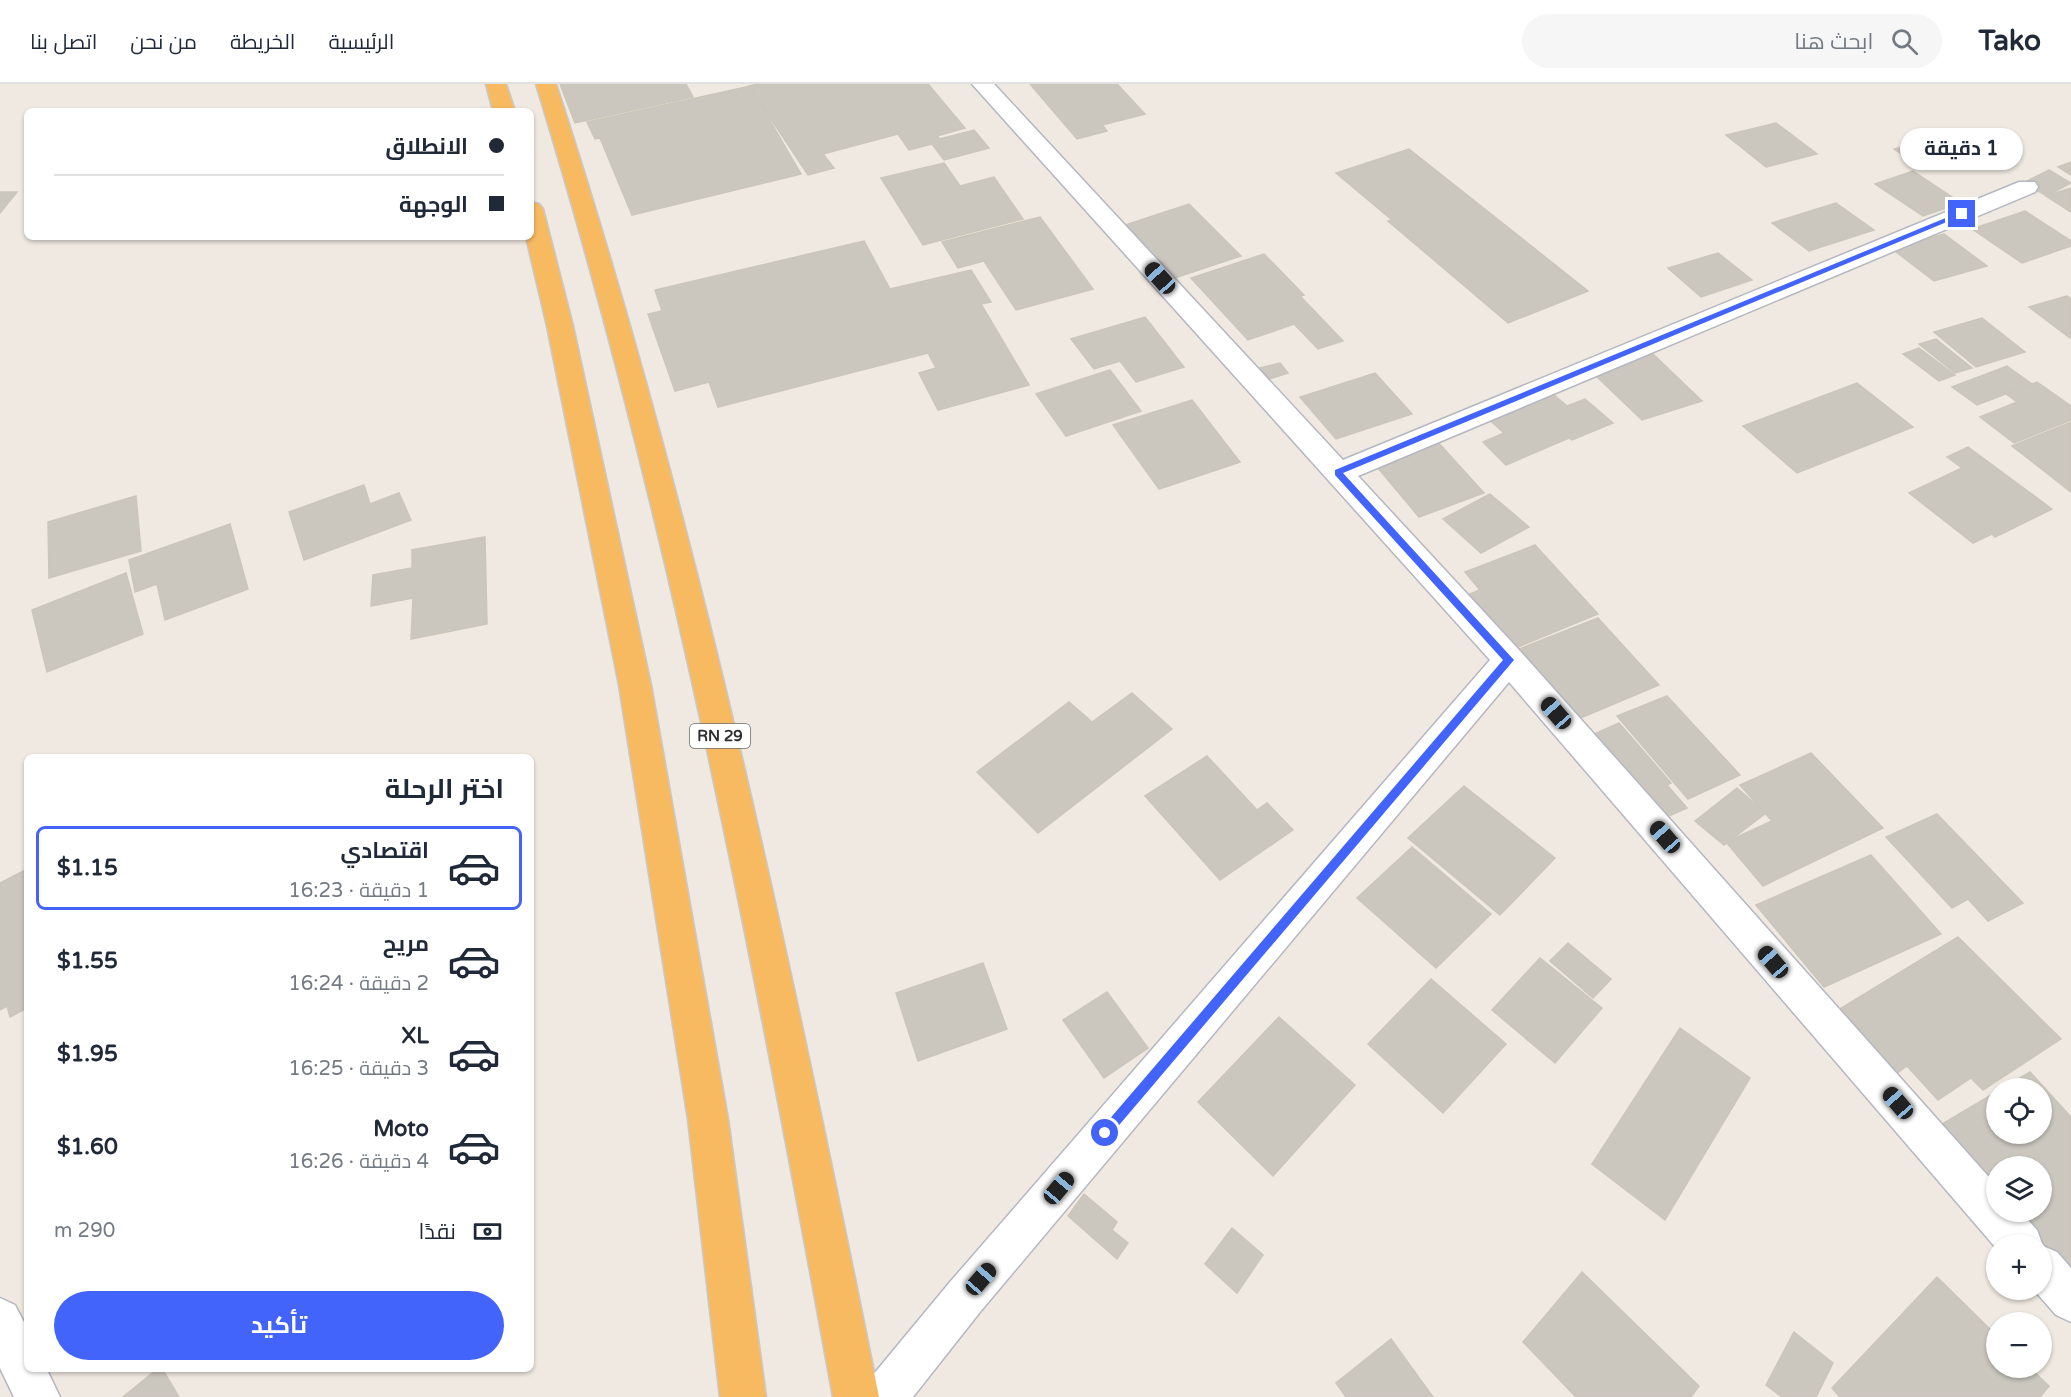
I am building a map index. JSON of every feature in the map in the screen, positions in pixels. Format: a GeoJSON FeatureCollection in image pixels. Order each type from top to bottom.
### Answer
{"type":"FeatureCollection","features":[{"type":"Feature","properties":{"kind":"highway"},"geometry":{"type":"LineString","coordinates":[[496,84],[503,108]]}},
{"type":"Feature","properties":{"kind":"highway","name":"RN 29"},"geometry":{"type":"LineString","coordinates":[[546,84],[586,204],[666,501],[722,746],[821,1210],[856,1397]]}},
{"type":"Feature","properties":{"kind":"highway"},"geometry":{"type":"LineString","coordinates":[[534,221],[560,326],[635,686],[708,1119],[743,1397]]}},
{"type":"Feature","properties":{"kind":"street"},"geometry":{"type":"LineString","coordinates":[[982,84],[1509,660],[2012,1234]]}},
{"type":"Feature","properties":{"kind":"street"},"geometry":{"type":"LineString","coordinates":[[1338,472],[2027,187]]}},
{"type":"Feature","properties":{"kind":"street"},"geometry":{"type":"LineString","coordinates":[[884,1397],[973,1288],[1509,660]]}},
{"type":"Feature","properties":{"kind":"street"},"geometry":{"type":"LineString","coordinates":[[2052,1278],[2071,1300]]}},
{"type":"Feature","properties":{"kind":"street"},"geometry":{"type":"LineString","coordinates":[[0,1320],[24,1370]]}},
{"type":"Feature","properties":{"kind":"street"},"geometry":{"type":"LineString","coordinates":[[25,1372],[37,1397]]}},
{"type":"Feature","properties":{"kind":"building"},"geometry":{"type":"Polygon","coordinates":[[[560,84],[686,84],[693,97],[575,123],[560,84]]]}},
{"type":"Feature","properties":{"kind":"building"},"geometry":{"type":"Polygon","coordinates":[[[758,84],[928,84],[965,128],[937,136],[940,139],[974,130],[989,148],[944,160],[932,144],[909,150],[898,134],[823,154],[834,168],[808,175],[749,86],[758,84]]]}},
{"type":"Feature","properties":{"kind":"building"},"geometry":{"type":"Polygon","coordinates":[[[1030,84],[1117,84],[1145,114],[1102,125],[1107,131],[1077,139],[1030,84]]]}},
{"type":"Feature","properties":{"kind":"building"},"geometry":{"type":"Polygon","coordinates":[[[750,86],[801,174],[632,215],[600,138],[595,139],[587,122],[750,86]]]}},
{"type":"Feature","properties":{"kind":"building"},"geometry":{"type":"Polygon","coordinates":[[[1776,123],[1817,154],[1766,167],[1726,135],[1776,123]]]}},
{"type":"Feature","properties":{"kind":"building"},"geometry":{"type":"Polygon","coordinates":[[[1944,136],[1966,152],[1916,164],[1894,149],[1944,136]]]}},
{"type":"Feature","properties":{"kind":"building"},"geometry":{"type":"Polygon","coordinates":[[[1409,149],[1588,291],[1508,323],[1388,221],[1392,220],[1336,173],[1409,149]]]}},
{"type":"Feature","properties":{"kind":"building"},"geometry":{"type":"Polygon","coordinates":[[[2071,162],[2071,175],[2058,167],[2071,162]]]}},
{"type":"Feature","properties":{"kind":"building"},"geometry":{"type":"Polygon","coordinates":[[[944,163],[960,186],[994,177],[1023,219],[923,245],[881,178],[944,163]]]}},
{"type":"Feature","properties":{"kind":"building"},"geometry":{"type":"Polygon","coordinates":[[[2049,170],[2071,183],[2047,196],[2023,183],[2049,170]]]}},
{"type":"Feature","properties":{"kind":"building"},"geometry":{"type":"Polygon","coordinates":[[[1913,171],[1961,203],[1923,216],[1875,184],[1913,171]]]}},
{"type":"Feature","properties":{"kind":"building"},"geometry":{"type":"Polygon","coordinates":[[[2071,188],[2071,212],[2046,196],[2071,188]]]}},
{"type":"Feature","properties":{"kind":"building"},"geometry":{"type":"Polygon","coordinates":[[[0,192],[17,192],[0,213],[0,192]]]}},
{"type":"Feature","properties":{"kind":"building"},"geometry":{"type":"Polygon","coordinates":[[[1836,203],[1874,230],[1809,251],[1772,223],[1836,203]]]}},
{"type":"Feature","properties":{"kind":"building"},"geometry":{"type":"Polygon","coordinates":[[[1189,204],[1241,256],[1172,279],[1122,226],[1189,204]]]}},
{"type":"Feature","properties":{"kind":"building"},"geometry":{"type":"Polygon","coordinates":[[[2025,211],[2071,241],[2071,246],[2022,263],[1972,229],[2025,211]]]}},
{"type":"Feature","properties":{"kind":"building"},"geometry":{"type":"Polygon","coordinates":[[[1040,217],[1093,289],[1016,310],[984,261],[958,268],[942,242],[1040,217]]]}},
{"type":"Feature","properties":{"kind":"building"},"geometry":{"type":"Polygon","coordinates":[[[1944,234],[1987,266],[1934,281],[1891,248],[1944,234]]]}},
{"type":"Feature","properties":{"kind":"building"},"geometry":{"type":"Polygon","coordinates":[[[864,241],[890,289],[971,270],[991,302],[981,304],[1029,385],[938,410],[919,373],[936,368],[928,353],[718,407],[709,382],[675,391],[648,314],[662,311],[655,290],[864,241]]]}},
{"type":"Feature","properties":{"kind":"building"},"geometry":{"type":"Polygon","coordinates":[[[1718,253],[1752,280],[1701,297],[1668,268],[1718,253]]]}},
{"type":"Feature","properties":{"kind":"building"},"geometry":{"type":"Polygon","coordinates":[[[1264,254],[1304,295],[1300,296],[1343,341],[1318,349],[1294,324],[1248,340],[1191,278],[1264,254]]]}},
{"type":"Feature","properties":{"kind":"building"},"geometry":{"type":"Polygon","coordinates":[[[2067,296],[2071,299],[2070,338],[2029,307],[2067,296]]]}},
{"type":"Feature","properties":{"kind":"building"},"geometry":{"type":"Polygon","coordinates":[[[1145,317],[1184,367],[1136,382],[1120,361],[1094,369],[1071,339],[1145,317]]]}},
{"type":"Feature","properties":{"kind":"building"},"geometry":{"type":"Polygon","coordinates":[[[1982,318],[2025,352],[1976,367],[1934,332],[1982,318]]]}},
{"type":"Feature","properties":{"kind":"building"},"geometry":{"type":"Polygon","coordinates":[[[1936,339],[1972,368],[1955,373],[1919,344],[1936,339]]]}},
{"type":"Feature","properties":{"kind":"building"},"geometry":{"type":"Polygon","coordinates":[[[1919,348],[1955,375],[1939,381],[1903,354],[1919,348]]]}},
{"type":"Feature","properties":{"kind":"building"},"geometry":{"type":"Polygon","coordinates":[[[1653,354],[1702,401],[1642,420],[1593,373],[1653,354]]]}},
{"type":"Feature","properties":{"kind":"building"},"geometry":{"type":"Polygon","coordinates":[[[1280,363],[1288,373],[1269,379],[1260,368],[1280,363]]]}},
{"type":"Feature","properties":{"kind":"building"},"geometry":{"type":"Polygon","coordinates":[[[2007,366],[2032,384],[1977,405],[1952,387],[2007,366]]]}},
{"type":"Feature","properties":{"kind":"building"},"geometry":{"type":"Polygon","coordinates":[[[1110,370],[1141,411],[1066,436],[1036,394],[1110,370]]]}},
{"type":"Feature","properties":{"kind":"building"},"geometry":{"type":"Polygon","coordinates":[[[1375,373],[1412,414],[1336,439],[1300,397],[1375,373]]]}},
{"type":"Feature","properties":{"kind":"building"},"geometry":{"type":"Polygon","coordinates":[[[2037,382],[2071,406],[2071,420],[2014,443],[1980,417],[2017,402],[2006,394],[2037,382]]]}},
{"type":"Feature","properties":{"kind":"building"},"geometry":{"type":"Polygon","coordinates":[[[1857,383],[1913,427],[1797,473],[1743,426],[1857,383]]]}},
{"type":"Feature","properties":{"kind":"building"},"geometry":{"type":"Polygon","coordinates":[[[1547,389],[1567,406],[1585,399],[1613,423],[1572,440],[1569,438],[1506,465],[1483,442],[1504,433],[1484,415],[1547,389]]]}},
{"type":"Feature","properties":{"kind":"building"},"geometry":{"type":"Polygon","coordinates":[[[1192,400],[1240,462],[1159,489],[1113,425],[1192,400]]]}},
{"type":"Feature","properties":{"kind":"building"},"geometry":{"type":"Polygon","coordinates":[[[2071,422],[2071,492],[2012,446],[2071,422]]]}},
{"type":"Feature","properties":{"kind":"building"},"geometry":{"type":"Polygon","coordinates":[[[1436,440],[1484,493],[1419,517],[1373,462],[1436,440]]]}},
{"type":"Feature","properties":{"kind":"building"},"geometry":{"type":"Polygon","coordinates":[[[1968,447],[2052,509],[1995,537],[1992,534],[1973,543],[1909,493],[1962,468],[1947,457],[1968,447]]]}},
{"type":"Feature","properties":{"kind":"building"},"geometry":{"type":"Polygon","coordinates":[[[364,485],[370,504],[399,493],[411,520],[304,560],[289,512],[364,485]]]}},
{"type":"Feature","properties":{"kind":"building"},"geometry":{"type":"Polygon","coordinates":[[[1490,494],[1529,527],[1481,553],[1443,519],[1490,494]]]}},
{"type":"Feature","properties":{"kind":"building"},"geometry":{"type":"Polygon","coordinates":[[[136,496],[141,551],[49,578],[48,522],[136,496]]]}},
{"type":"Feature","properties":{"kind":"building"},"geometry":{"type":"Polygon","coordinates":[[[230,524],[248,589],[165,620],[157,584],[135,592],[129,560],[230,524]]]}},
{"type":"Feature","properties":{"kind":"building"},"geometry":{"type":"Polygon","coordinates":[[[485,537],[487,624],[411,639],[413,598],[371,606],[373,575],[412,568],[412,550],[485,537]]]}},
{"type":"Feature","properties":{"kind":"building"},"geometry":{"type":"Polygon","coordinates":[[[1535,545],[1598,614],[1508,651],[1462,597],[1480,590],[1465,572],[1535,545]]]}},
{"type":"Feature","properties":{"kind":"building"},"geometry":{"type":"Polygon","coordinates":[[[126,573],[143,634],[47,672],[32,610],[126,573]]]}},
{"type":"Feature","properties":{"kind":"building"},"geometry":{"type":"Polygon","coordinates":[[[1598,618],[1659,685],[1578,719],[1519,649],[1598,618]]]}},
{"type":"Feature","properties":{"kind":"building"},"geometry":{"type":"Polygon","coordinates":[[[1132,693],[1172,729],[1038,833],[977,772],[1069,702],[1092,722],[1132,693]]]}},
{"type":"Feature","properties":{"kind":"building"},"geometry":{"type":"Polygon","coordinates":[[[1667,696],[1740,775],[1688,799],[1617,716],[1667,696]]]}},
{"type":"Feature","properties":{"kind":"building"},"geometry":{"type":"Polygon","coordinates":[[[1619,723],[1671,783],[1667,785],[1687,808],[1660,820],[1590,736],[1619,723]]]}},
{"type":"Feature","properties":{"kind":"building"},"geometry":{"type":"Polygon","coordinates":[[[1811,753],[1883,828],[1763,886],[1726,842],[1772,821],[1740,785],[1811,753]]]}},
{"type":"Feature","properties":{"kind":"building"},"geometry":{"type":"Polygon","coordinates":[[[1207,756],[1257,810],[1267,803],[1293,830],[1220,880],[1145,796],[1207,756]]]}},
{"type":"Feature","properties":{"kind":"building"},"geometry":{"type":"Polygon","coordinates":[[[1464,786],[1555,858],[1500,915],[1408,838],[1464,786]]]}},
{"type":"Feature","properties":{"kind":"building"},"geometry":{"type":"Polygon","coordinates":[[[1737,788],[1766,813],[1724,845],[1695,821],[1737,788]]]}},
{"type":"Feature","properties":{"kind":"building"},"geometry":{"type":"Polygon","coordinates":[[[1937,814],[2023,903],[1988,921],[1968,899],[1952,908],[1886,837],[1937,814]]]}},
{"type":"Feature","properties":{"kind":"building"},"geometry":{"type":"Polygon","coordinates":[[[1412,847],[1491,914],[1436,968],[1357,898],[1412,847]]]}},
{"type":"Feature","properties":{"kind":"building"},"geometry":{"type":"Polygon","coordinates":[[[1871,855],[1941,934],[1824,987],[1756,905],[1871,855]]]}},
{"type":"Feature","properties":{"kind":"building"},"geometry":{"type":"Polygon","coordinates":[[[23,871],[24,1010],[10,1017],[7,1006],[0,1010],[0,883],[23,871]]]}},
{"type":"Feature","properties":{"kind":"building"},"geometry":{"type":"Polygon","coordinates":[[[1958,937],[2061,1039],[2001,1078],[1986,1078],[1986,1088],[1983,1090],[1971,1078],[1938,1100],[1907,1066],[1893,1076],[1835,1012],[1958,937]]]}},
{"type":"Feature","properties":{"kind":"building"},"geometry":{"type":"Polygon","coordinates":[[[1568,943],[1611,979],[1593,998],[1550,961],[1568,943]]]}},
{"type":"Feature","properties":{"kind":"building"},"geometry":{"type":"Polygon","coordinates":[[[1540,958],[1602,1008],[1555,1063],[1492,1010],[1540,958]]]}},
{"type":"Feature","properties":{"kind":"building"},"geometry":{"type":"Polygon","coordinates":[[[983,963],[1007,1029],[918,1061],[896,993],[983,963]]]}},
{"type":"Feature","properties":{"kind":"building"},"geometry":{"type":"Polygon","coordinates":[[[1431,979],[1506,1044],[1443,1113],[1368,1044],[1431,979]]]}},
{"type":"Feature","properties":{"kind":"building"},"geometry":{"type":"Polygon","coordinates":[[[1107,992],[1148,1048],[1104,1078],[1063,1020],[1107,992]]]}},
{"type":"Feature","properties":{"kind":"building"},"geometry":{"type":"Polygon","coordinates":[[[1279,1017],[1355,1085],[1273,1176],[1198,1102],[1279,1017]]]}},
{"type":"Feature","properties":{"kind":"building"},"geometry":{"type":"Polygon","coordinates":[[[1680,1028],[1750,1078],[1665,1220],[1592,1164],[1680,1028]]]}},
{"type":"Feature","properties":{"kind":"building"},"geometry":{"type":"Polygon","coordinates":[[[2030,1072],[2035,1078],[2020,1078],[2030,1072]]]}},
{"type":"Feature","properties":{"kind":"building"},"geometry":{"type":"Polygon","coordinates":[[[2052,1096],[2071,1117],[2071,1279],[2052,1257],[2052,1234],[2032,1234],[2022,1222],[2052,1222],[2052,1156],[1986,1156],[1986,1181],[1939,1126],[1986,1098],[1986,1144],[2052,1144],[2052,1096]]]}},
{"type":"Feature","properties":{"kind":"building"},"geometry":{"type":"Polygon","coordinates":[[[1084,1194],[1117,1222],[1112,1230],[1128,1243],[1117,1259],[1068,1216],[1084,1194]]]}},
{"type":"Feature","properties":{"kind":"building"},"geometry":{"type":"Polygon","coordinates":[[[1232,1228],[1263,1255],[1237,1293],[1205,1264],[1232,1228]]]}},
{"type":"Feature","properties":{"kind":"building"},"geometry":{"type":"Polygon","coordinates":[[[1582,1272],[1699,1386],[1691,1397],[1576,1397],[1523,1342],[1582,1272]]]}},
{"type":"Feature","properties":{"kind":"building"},"geometry":{"type":"Polygon","coordinates":[[[1937,1277],[1986,1325],[1986,1378],[2041,1378],[2049,1386],[2040,1397],[1840,1397],[1832,1388],[1937,1277]]]}},
{"type":"Feature","properties":{"kind":"building"},"geometry":{"type":"Polygon","coordinates":[[[1794,1332],[1833,1363],[1816,1397],[1782,1397],[1766,1385],[1794,1332]]]}},
{"type":"Feature","properties":{"kind":"building"},"geometry":{"type":"Polygon","coordinates":[[[1391,1339],[1433,1397],[1346,1397],[1336,1383],[1391,1339]]]}},
{"type":"Feature","properties":{"kind":"building"},"geometry":{"type":"Polygon","coordinates":[[[154,1372],[164,1372],[179,1397],[123,1397],[154,1372]]]}},
{"type":"Feature","properties":{"kind":"route"},"geometry":{"type":"LineString","coordinates":[[1105,1133],[1509,660],[1338,472],[1962,214]]}}]}
